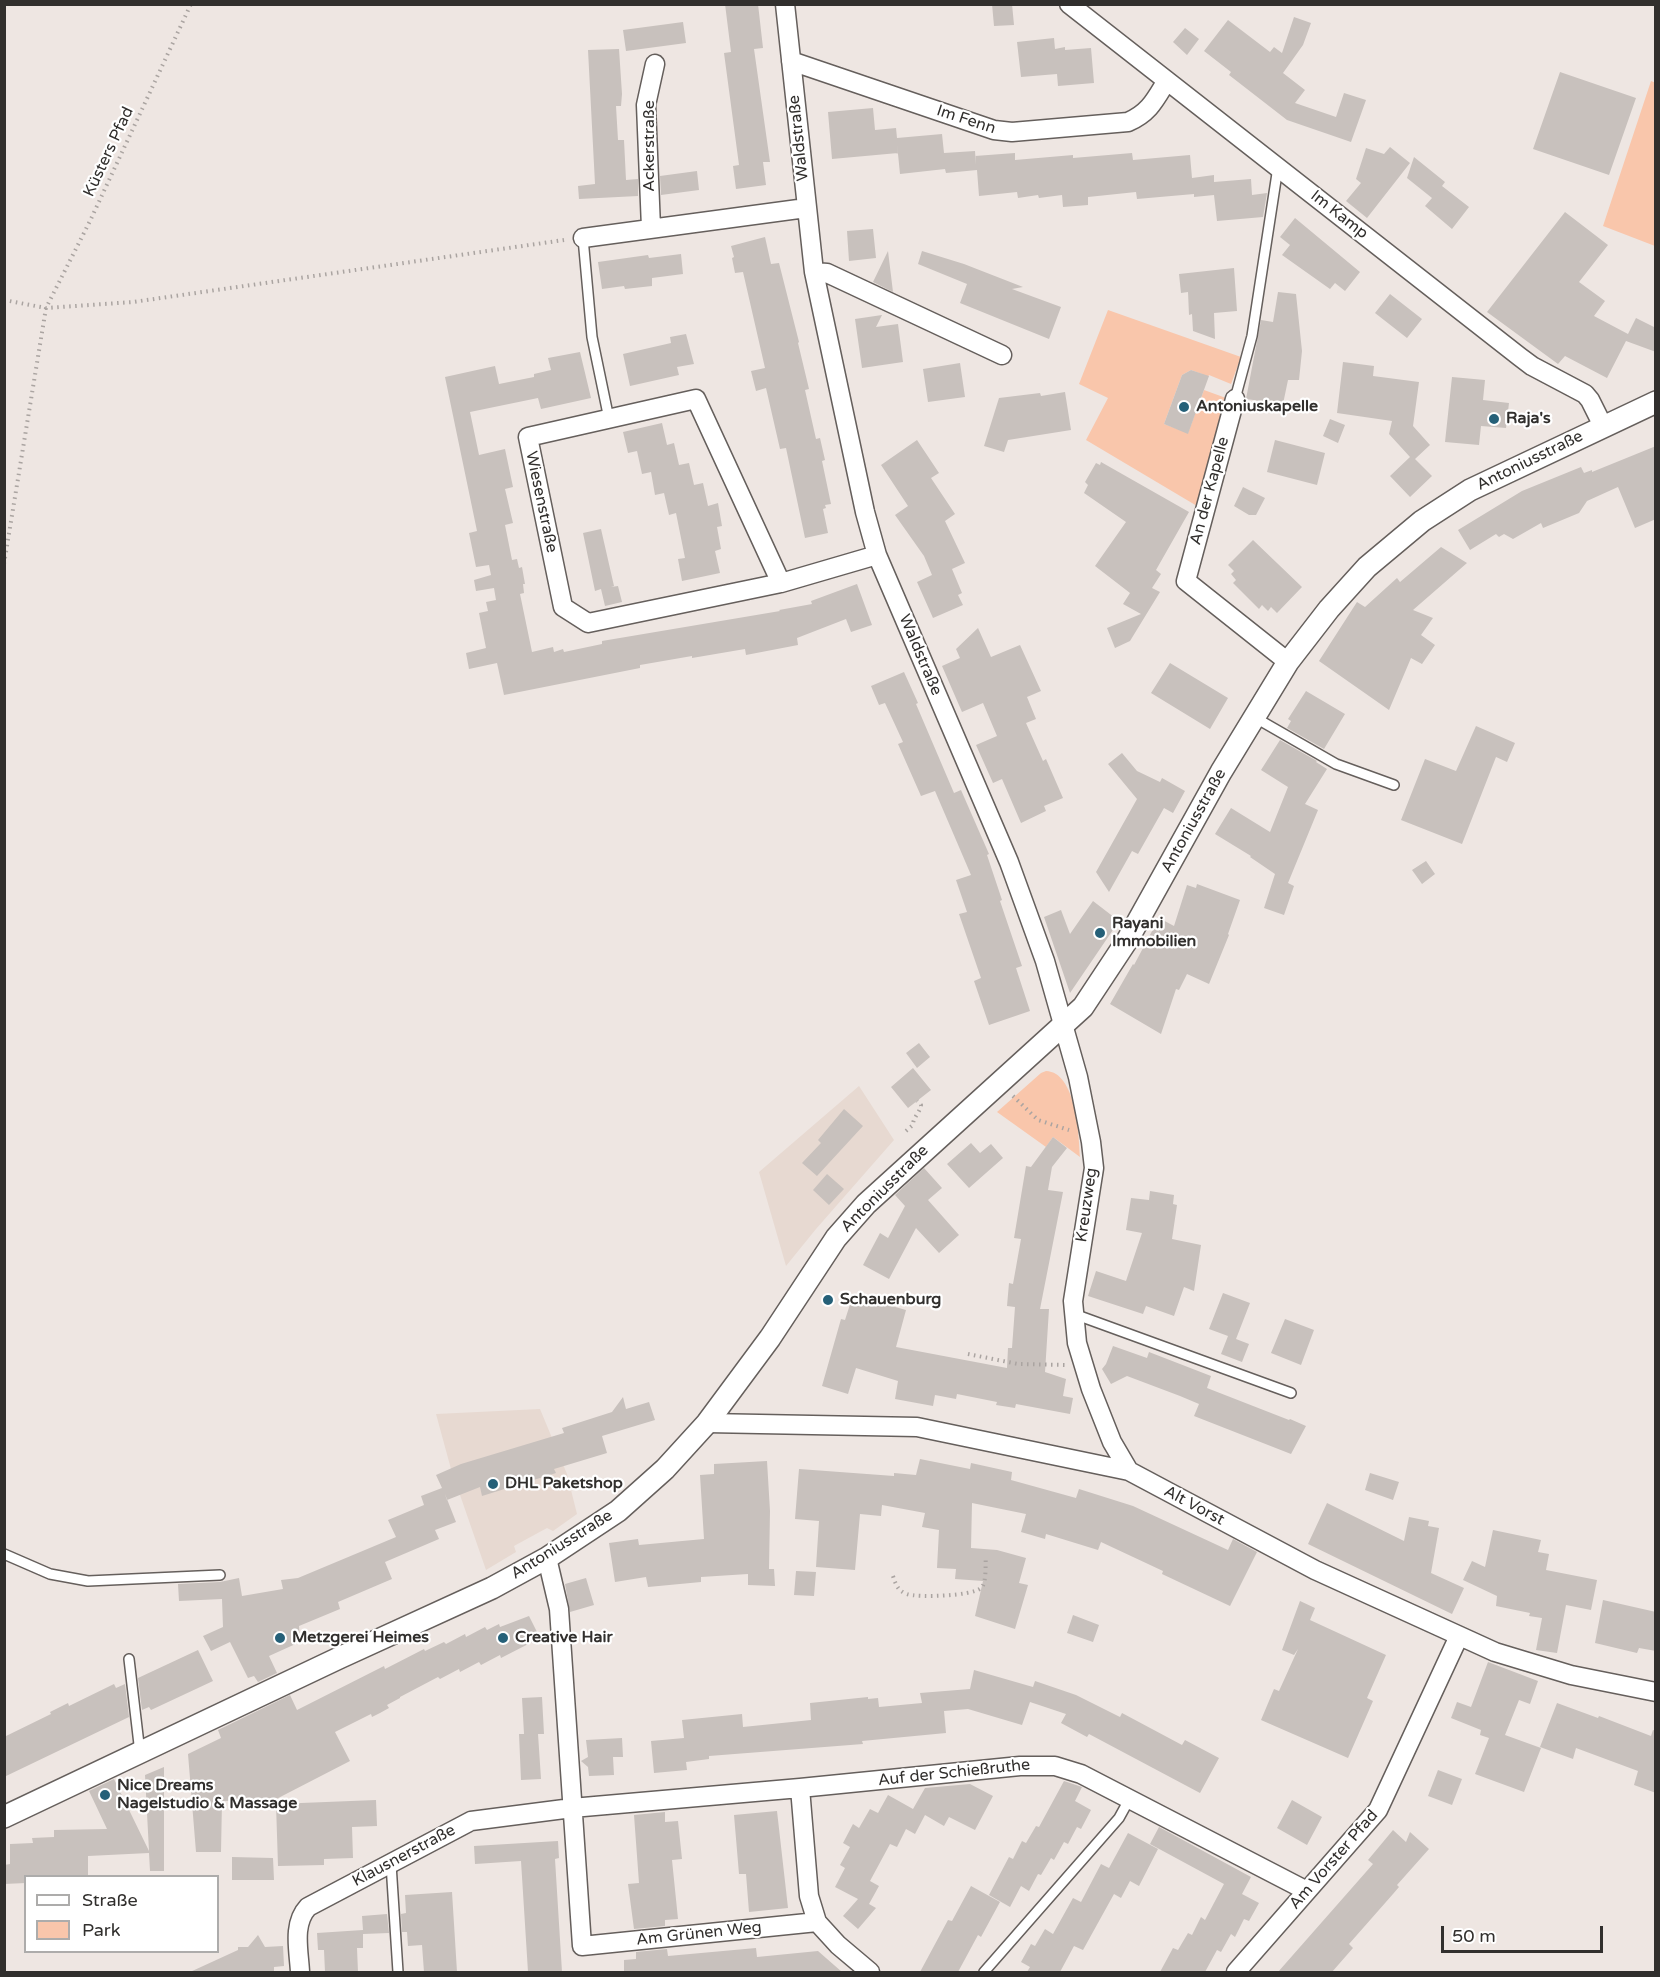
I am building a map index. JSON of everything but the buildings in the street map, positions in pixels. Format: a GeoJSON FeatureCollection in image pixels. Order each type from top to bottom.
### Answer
{"type":"FeatureCollection","features":[{"type":"Feature","properties":{"kind":"street","name":"Waldstraße"},"geometry":{"type":"LineString","coordinates":[[786,4],[814,272],[865,512],[877,555],[1010,862],[1045,961],[1063,1026]]}},
{"type":"Feature","properties":{"kind":"street","name":"Im Kamp"},"geometry":{"type":"LineString","coordinates":[[1069,4],[1520,357],[1532,366],[1585,394],[1602,426]]}},
{"type":"Feature","properties":{"kind":"street","name":"Im Fenn"},"geometry":{"type":"LineString","coordinates":[[791,61],[994,130],[1012,132],[1128,122],[1146,112],[1166,82]]}},
{"type":"Feature","properties":{"kind":"street","name":"Ackerstraße"},"geometry":{"type":"LineString","coordinates":[[651,228],[646,105],[656,64]]}},
{"type":"Feature","properties":{"kind":"street"},"geometry":{"type":"LineString","coordinates":[[583,238],[806,208]]}},
{"type":"Feature","properties":{"kind":"street"},"geometry":{"type":"LineString","coordinates":[[814,272],[827,273],[1002,355]]}},
{"type":"Feature","properties":{"kind":"street","name":"Wiesenstraße"},"geometry":{"type":"LineString","coordinates":[[781,583],[696,399],[528,437],[564,607],[588,623],[781,583],[877,555]]}},
{"type":"Feature","properties":{"kind":"street","name":"An der Kapelle"},"geometry":{"type":"LineString","coordinates":[[1235,399],[1186,581],[1288,662]]}},
{"type":"Feature","properties":{"kind":"street","name":"Antoniusstraße"},"geometry":{"type":"LineString","coordinates":[[4,1817],[492,1588],[547,1558],[618,1511],[665,1469],[707,1423],[738,1383],[836,1238],[850,1221],[894,1178],[1083,1007],[1128,939],[1221,772],[1288,662],[1347,588],[1367,567],[1413,528],[1485,482],[1656,402]]}},
{"type":"Feature","properties":{"kind":"street","name":"Kreuzweg"},"geometry":{"type":"LineString","coordinates":[[1063,1026],[1078,1077],[1089,1129],[1094,1168],[1074,1287],[1077,1343],[1112,1442],[1129,1471]]}},
{"type":"Feature","properties":{"kind":"street","name":"Alt Vorst"},"geometry":{"type":"LineString","coordinates":[[707,1423],[917,1427],[1129,1471],[1315,1570],[1495,1652],[1571,1675],[1656,1692]]}},
{"type":"Feature","properties":{"kind":"street"},"geometry":{"type":"LineString","coordinates":[[547,1558],[559,1609],[568,1715],[572,1808]]}},
{"type":"Feature","properties":{"kind":"street","name":"Am Vorster Pfad"},"geometry":{"type":"LineString","coordinates":[[1236,1972],[1378,1810],[1459,1636]]}},
{"type":"Feature","properties":{"kind":"street","name":"Auf der Schießruthe"},"geometry":{"type":"LineString","coordinates":[[572,1808],[1042,1765],[1065,1768],[1081,1774],[1307,1891]]}},
{"type":"Feature","properties":{"kind":"street"},"geometry":{"type":"LineString","coordinates":[[800,1788],[809,1896],[817,1922],[838,1945],[870,1972]]}},
{"type":"Feature","properties":{"kind":"street","name":"Klausnerstraße"},"geometry":{"type":"LineString","coordinates":[[300,1972],[297,1928],[302,1913],[316,1903],[471,1821],[572,1808]]}},
{"type":"Feature","properties":{"kind":"street","name":"Am Grünen Weg"},"geometry":{"type":"LineString","coordinates":[[572,1808],[582,1946],[817,1922]]}},
{"type":"Feature","properties":{"kind":"lane","name":"An der Kapelle"},"geometry":{"type":"LineString","coordinates":[[1235,399],[1252,336],[1278,167]]}},
{"type":"Feature","properties":{"kind":"lane"},"geometry":{"type":"LineString","coordinates":[[583,238],[592,337],[609,419]]}},
{"type":"Feature","properties":{"kind":"lane"},"geometry":{"type":"LineString","coordinates":[[1254,717],[1336,764],[1394,785]]}},
{"type":"Feature","properties":{"kind":"lane"},"geometry":{"type":"LineString","coordinates":[[1074,1314],[1291,1393]]}},
{"type":"Feature","properties":{"kind":"lane"},"geometry":{"type":"LineString","coordinates":[[4,1554],[50,1574],[88,1581],[220,1575]]}},
{"type":"Feature","properties":{"kind":"lane"},"geometry":{"type":"LineString","coordinates":[[129,1659],[140,1753]]}},
{"type":"Feature","properties":{"kind":"lane"},"geometry":{"type":"LineString","coordinates":[[984,1972],[1119,1818],[1130,1798]]}},
{"type":"Feature","properties":{"kind":"lane"},"geometry":{"type":"LineString","coordinates":[[391,1864],[398,1972]]}},
{"type":"Feature","properties":{"kind":"path","name":"Küsters Pfad"},"geometry":{"type":"LineString","coordinates":[[4,564],[46,308],[90,221],[191,4]]}},
{"type":"Feature","properties":{"kind":"path"},"geometry":{"type":"LineString","coordinates":[[4,300],[46,308],[133,302],[583,238]]}},
{"type":"Feature","properties":{"kind":"path"},"geometry":{"type":"LineString","coordinates":[[999,1084],[1038,1120],[1071,1131],[1089,1129]]}},
{"type":"Feature","properties":{"kind":"path"},"geometry":{"type":"LineString","coordinates":[[906,1131],[913,1125],[920,1108],[921,1105],[917,1101]]}},
{"type":"Feature","properties":{"kind":"path"},"geometry":{"type":"LineString","coordinates":[[968,1354],[1018,1364],[1084,1365]]}},
{"type":"Feature","properties":{"kind":"path"},"geometry":{"type":"LineString","coordinates":[[893,1576],[900,1590],[910,1595],[935,1596],[974,1591],[980,1589],[984,1584],[986,1556]]}},
{"type":"Feature","properties":{"kind":"shaded area"},"geometry":{"type":"Polygon","coordinates":[[[859,1086],[894,1140],[786,1266],[759,1172],[859,1086]]]}},
{"type":"Feature","properties":{"kind":"shaded area"},"geometry":{"type":"Polygon","coordinates":[[[540,1409],[567,1474],[577,1514],[553,1531],[547,1528],[514,1546],[516,1552],[486,1570],[451,1469],[436,1414],[540,1409]]]}},
{"type":"Feature","properties":{"kind":"green space"},"geometry":{"type":"Polygon","coordinates":[[[1651,81],[1656,83],[1655,246],[1603,226],[1651,81]]]}},
{"type":"Feature","properties":{"kind":"green space"},"geometry":{"type":"Polygon","coordinates":[[[1108,310],[1241,357],[1231,384],[1209,375],[1205,383],[1202,374],[1191,370],[1182,375],[1164,424],[1188,433],[1204,390],[1226,398],[1197,506],[1086,440],[1108,398],[1079,384],[1108,310]]]}},
{"type":"Feature","properties":{"kind":"green space"},"geometry":{"type":"Polygon","coordinates":[[[1046,1071],[1056,1074],[1070,1093],[1077,1120],[1080,1157],[1053,1137],[1046,1147],[997,1112],[1046,1071]]]}},
{"type":"Feature","properties":{"kind":"place","name":"Antoniuskapelle"},"geometry":{"type":"Point","coordinates":[1184,407]}},
{"type":"Feature","properties":{"kind":"place","name":"Raja's"},"geometry":{"type":"Point","coordinates":[1494,419]}},
{"type":"Feature","properties":{"kind":"place","name":"Rayani Immobilien"},"geometry":{"type":"Point","coordinates":[1100,933]}},
{"type":"Feature","properties":{"kind":"place","name":"Schauenburg"},"geometry":{"type":"Point","coordinates":[828,1300]}},
{"type":"Feature","properties":{"kind":"place","name":"DHL Paketshop"},"geometry":{"type":"Point","coordinates":[493,1484]}},
{"type":"Feature","properties":{"kind":"place","name":"Metzgerei Heimes"},"geometry":{"type":"Point","coordinates":[280,1638]}},
{"type":"Feature","properties":{"kind":"place","name":"Creative Hair"},"geometry":{"type":"Point","coordinates":[503,1638]}},
{"type":"Feature","properties":{"kind":"place","name":"Nice Dreams Nagelstudio & Massage"},"geometry":{"type":"Point","coordinates":[105,1795]}}]}
